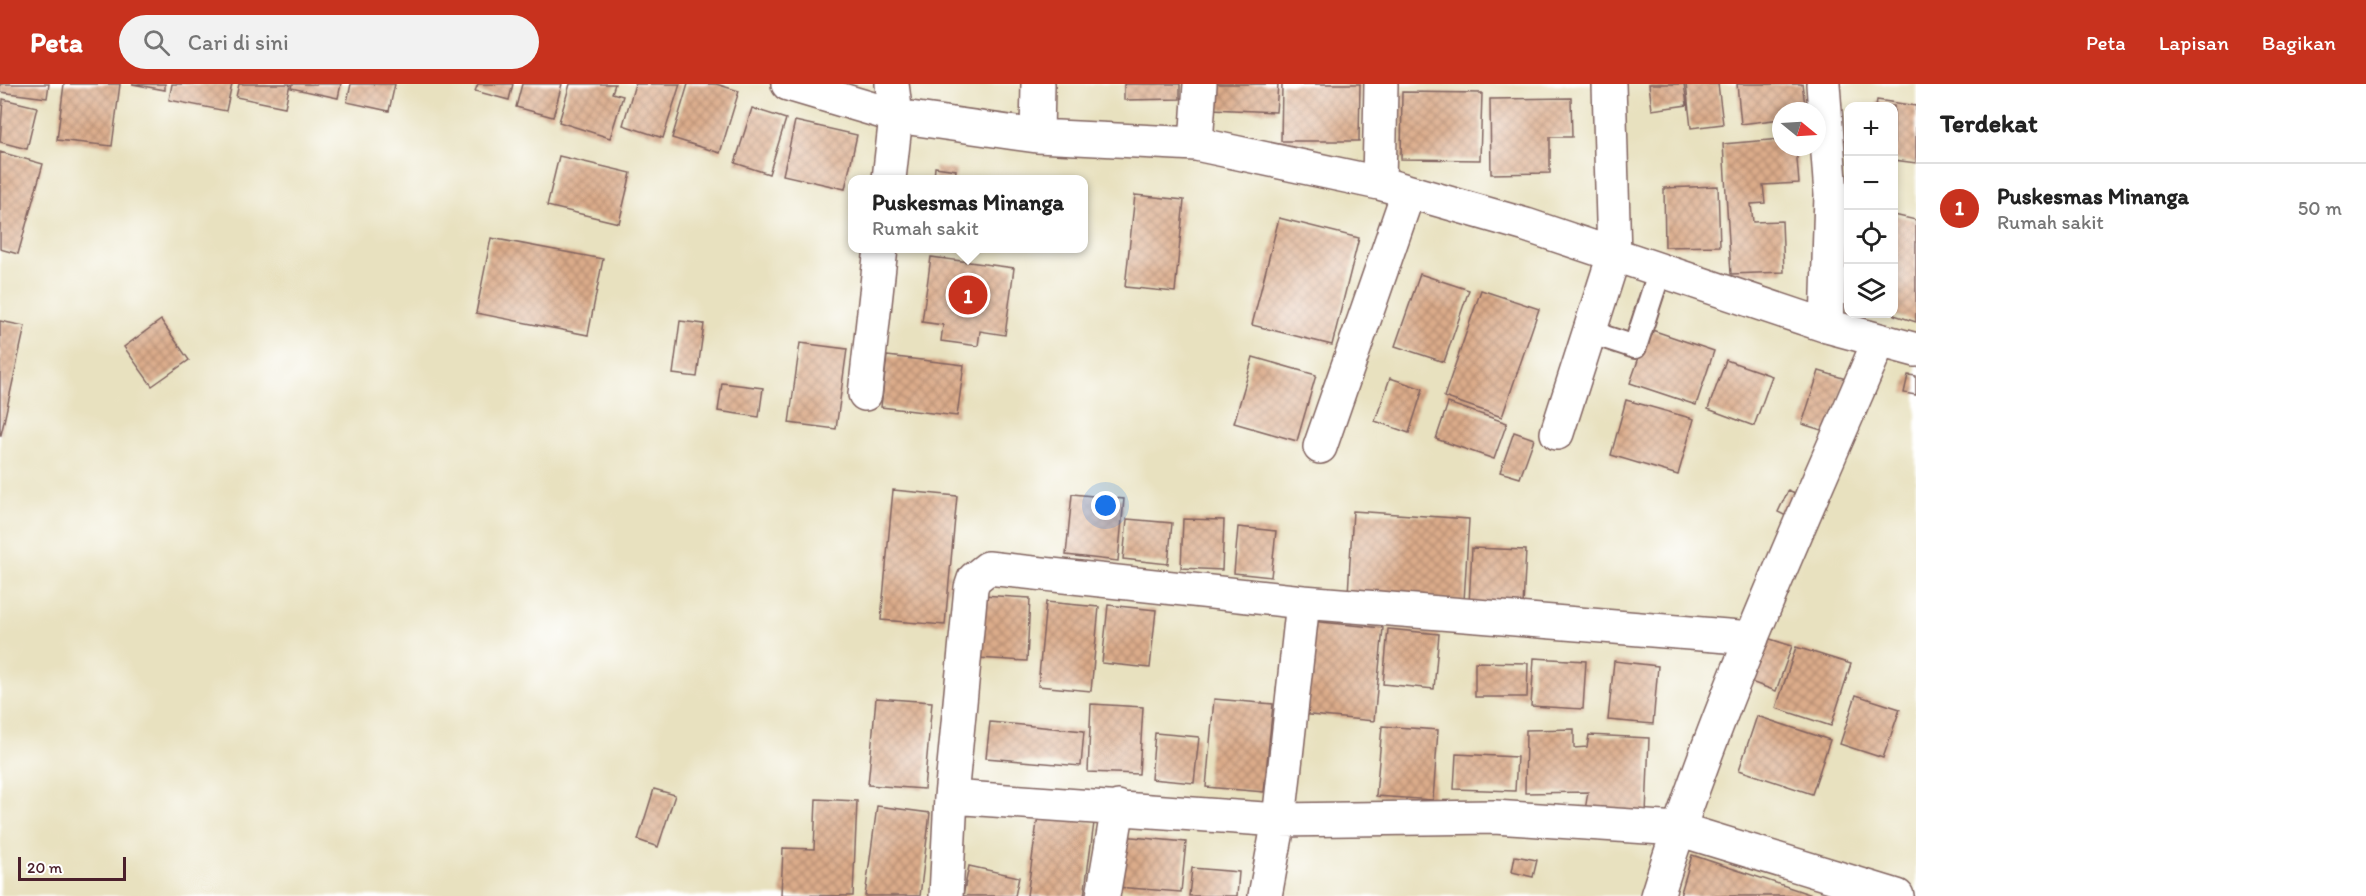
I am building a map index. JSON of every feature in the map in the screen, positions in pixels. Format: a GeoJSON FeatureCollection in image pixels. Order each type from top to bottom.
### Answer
{"type":"FeatureCollection","features":[{"type":"Feature","properties":{"kind":"street"},"geometry":{"type":"LineString","coordinates":[[788,84],[896,116],[1037,136],[1196,144],[1393,188],[1526,225],[1827,326],[1916,350]]}},
{"type":"Feature","properties":{"kind":"street"},"geometry":{"type":"LineString","coordinates":[[890,175],[896,116],[892,84]]}},
{"type":"Feature","properties":{"kind":"street"},"geometry":{"type":"LineString","coordinates":[[1037,136],[1038,84]]}},
{"type":"Feature","properties":{"kind":"street"},"geometry":{"type":"LineString","coordinates":[[1196,144],[1200,84]]}},
{"type":"Feature","properties":{"kind":"street"},"geometry":{"type":"LineString","coordinates":[[1320,447],[1393,188],[1382,84]]}},
{"type":"Feature","properties":{"kind":"street"},"geometry":{"type":"LineString","coordinates":[[1557,433],[1614,255],[1609,84]]}},
{"type":"Feature","properties":{"kind":"street"},"geometry":{"type":"LineString","coordinates":[[1823,84],[1831,195],[1827,326]]}},
{"type":"Feature","properties":{"kind":"street"},"geometry":{"type":"LineString","coordinates":[[865,394],[881,253]]}},
{"type":"Feature","properties":{"kind":"street"},"geometry":{"type":"LineString","coordinates":[[1658,896],[1678,829],[1752,638],[1879,341]]}},
{"type":"Feature","properties":{"kind":"street"},"geometry":{"type":"LineString","coordinates":[[946,896],[951,797],[971,588],[974,579],[988,568],[1303,602],[1752,638]]}},
{"type":"Feature","properties":{"kind":"street"},"geometry":{"type":"LineString","coordinates":[[1265,896],[1279,820],[1303,602]]}},
{"type":"Feature","properties":{"kind":"street"},"geometry":{"type":"LineString","coordinates":[[951,797],[1279,820],[1494,817],[1678,829],[1897,896]]}},
{"type":"Feature","properties":{"kind":"street"},"geometry":{"type":"LineString","coordinates":[[1103,896],[1118,807]]}},
{"type":"Feature","properties":{"kind":"lane"},"geometry":{"type":"LineString","coordinates":[[1589,332],[1635,346],[1660,270]]}},
{"type":"Feature","properties":{"kind":"building"},"geometry":{"type":"Polygon","coordinates":[[[0,84],[49,84],[47,98],[0,92],[0,84]]]}},
{"type":"Feature","properties":{"kind":"building"},"geometry":{"type":"Polygon","coordinates":[[[64,84],[120,84],[112,146],[57,140],[64,84]]]}},
{"type":"Feature","properties":{"kind":"building"},"geometry":{"type":"Polygon","coordinates":[[[132,84],[165,84],[165,90],[132,84]]]}},
{"type":"Feature","properties":{"kind":"building"},"geometry":{"type":"Polygon","coordinates":[[[172,84],[232,84],[226,111],[169,100],[172,84]]]}},
{"type":"Feature","properties":{"kind":"building"},"geometry":{"type":"Polygon","coordinates":[[[239,84],[290,84],[285,107],[236,97],[239,84]]]}},
{"type":"Feature","properties":{"kind":"building"},"geometry":{"type":"Polygon","coordinates":[[[292,84],[341,84],[338,98],[291,88],[292,84]]]}},
{"type":"Feature","properties":{"kind":"building"},"geometry":{"type":"Polygon","coordinates":[[[351,84],[395,84],[389,111],[347,102],[351,84]]]}},
{"type":"Feature","properties":{"kind":"building"},"geometry":{"type":"Polygon","coordinates":[[[478,84],[513,84],[509,100],[475,91],[478,84]]]}},
{"type":"Feature","properties":{"kind":"building"},"geometry":{"type":"Polygon","coordinates":[[[522,84],[562,84],[553,117],[516,107],[522,84]]]}},
{"type":"Feature","properties":{"kind":"building"},"geometry":{"type":"Polygon","coordinates":[[[570,84],[615,84],[612,93],[623,96],[610,138],[559,122],[570,84]]]}},
{"type":"Feature","properties":{"kind":"building"},"geometry":{"type":"Polygon","coordinates":[[[635,84],[680,84],[663,138],[623,125],[635,84]]]}},
{"type":"Feature","properties":{"kind":"building"},"geometry":{"type":"Polygon","coordinates":[[[688,84],[716,84],[739,91],[720,153],[672,138],[688,84]]]}},
{"type":"Feature","properties":{"kind":"building"},"geometry":{"type":"Polygon","coordinates":[[[1124,84],[1180,84],[1180,99],[1124,100],[1124,84]]]}},
{"type":"Feature","properties":{"kind":"building"},"geometry":{"type":"Polygon","coordinates":[[[1213,84],[1278,84],[1276,112],[1212,109],[1213,84]]]}},
{"type":"Feature","properties":{"kind":"building"},"geometry":{"type":"Polygon","coordinates":[[[1282,84],[1360,84],[1359,141],[1281,141],[1282,84]]]}},
{"type":"Feature","properties":{"kind":"building"},"geometry":{"type":"Polygon","coordinates":[[[1649,84],[1684,84],[1687,105],[1652,110],[1649,84]]]}},
{"type":"Feature","properties":{"kind":"building"},"geometry":{"type":"Polygon","coordinates":[[[1686,84],[1718,84],[1723,124],[1691,128],[1686,84]]]}},
{"type":"Feature","properties":{"kind":"building"},"geometry":{"type":"Polygon","coordinates":[[[1737,84],[1802,84],[1805,102],[1772,102],[1772,120],[1741,124],[1737,84]]]}},
{"type":"Feature","properties":{"kind":"building"},"geometry":{"type":"Polygon","coordinates":[[[1402,92],[1482,93],[1480,160],[1401,159],[1402,92]]]}},
{"type":"Feature","properties":{"kind":"building"},"geometry":{"type":"Polygon","coordinates":[[[1571,98],[1572,137],[1550,137],[1550,173],[1491,174],[1490,99],[1571,98]]]}},
{"type":"Feature","properties":{"kind":"building"},"geometry":{"type":"Polygon","coordinates":[[[3,99],[37,107],[27,149],[0,142],[3,99]]]}},
{"type":"Feature","properties":{"kind":"building"},"geometry":{"type":"Polygon","coordinates":[[[1898,103],[1916,106],[1916,163],[1898,161],[1898,103]]]}},
{"type":"Feature","properties":{"kind":"building"},"geometry":{"type":"Polygon","coordinates":[[[752,108],[786,119],[769,174],[735,163],[752,108]]]}},
{"type":"Feature","properties":{"kind":"building"},"geometry":{"type":"Polygon","coordinates":[[[795,121],[857,135],[845,189],[783,175],[795,121]]]}},
{"type":"Feature","properties":{"kind":"building"},"geometry":{"type":"Polygon","coordinates":[[[1772,140],[1772,156],[1797,156],[1799,183],[1763,185],[1765,203],[1751,204],[1753,222],[1782,221],[1784,272],[1731,274],[1723,144],[1772,140]]]}},
{"type":"Feature","properties":{"kind":"building"},"geometry":{"type":"Polygon","coordinates":[[[0,152],[43,164],[18,254],[0,249],[0,152]]]}},
{"type":"Feature","properties":{"kind":"building"},"geometry":{"type":"Polygon","coordinates":[[[559,156],[631,173],[619,223],[547,206],[559,156]]]}},
{"type":"Feature","properties":{"kind":"building"},"geometry":{"type":"Polygon","coordinates":[[[935,167],[956,170],[955,175],[934,175],[935,167]]]}},
{"type":"Feature","properties":{"kind":"building"},"geometry":{"type":"Polygon","coordinates":[[[1718,186],[1720,246],[1665,247],[1664,188],[1718,186]]]}},
{"type":"Feature","properties":{"kind":"building"},"geometry":{"type":"Polygon","coordinates":[[[1135,195],[1184,200],[1175,292],[1125,287],[1135,195]]]}},
{"type":"Feature","properties":{"kind":"building"},"geometry":{"type":"Polygon","coordinates":[[[1898,216],[1916,220],[1916,322],[1898,316],[1898,216]]]}},
{"type":"Feature","properties":{"kind":"building"},"geometry":{"type":"Polygon","coordinates":[[[1279,218],[1359,238],[1332,345],[1252,325],[1279,218]]]}},
{"type":"Feature","properties":{"kind":"building"},"geometry":{"type":"Polygon","coordinates":[[[491,238],[603,259],[588,335],[476,313],[491,238]]]}},
{"type":"Feature","properties":{"kind":"building"},"geometry":{"type":"Polygon","coordinates":[[[931,257],[1014,268],[1005,335],[980,331],[978,346],[941,341],[943,325],[922,322],[931,257]]]}},
{"type":"Feature","properties":{"kind":"building"},"geometry":{"type":"Polygon","coordinates":[[[1420,274],[1469,290],[1444,362],[1395,346],[1420,274]]]}},
{"type":"Feature","properties":{"kind":"building"},"geometry":{"type":"Polygon","coordinates":[[[1481,290],[1539,309],[1502,417],[1444,397],[1481,290]]]}},
{"type":"Feature","properties":{"kind":"building"},"geometry":{"type":"Polygon","coordinates":[[[161,320],[189,360],[152,386],[124,347],[161,320]]]}},
{"type":"Feature","properties":{"kind":"building"},"geometry":{"type":"Polygon","coordinates":[[[0,321],[25,326],[1,435],[0,435],[0,321]]]}},
{"type":"Feature","properties":{"kind":"building"},"geometry":{"type":"Polygon","coordinates":[[[680,321],[704,324],[697,377],[673,374],[680,321]]]}},
{"type":"Feature","properties":{"kind":"building"},"geometry":{"type":"Polygon","coordinates":[[[1649,329],[1714,351],[1696,405],[1630,383],[1649,329]]]}},
{"type":"Feature","properties":{"kind":"building"},"geometry":{"type":"Polygon","coordinates":[[[800,343],[847,349],[836,429],[789,423],[800,343]]]}},
{"type":"Feature","properties":{"kind":"building"},"geometry":{"type":"Polygon","coordinates":[[[887,356],[964,365],[957,416],[881,407],[887,356]]]}},
{"type":"Feature","properties":{"kind":"building"},"geometry":{"type":"Polygon","coordinates":[[[1253,357],[1316,375],[1297,441],[1234,423],[1253,357]]]}},
{"type":"Feature","properties":{"kind":"building"},"geometry":{"type":"Polygon","coordinates":[[[1726,360],[1772,376],[1754,426],[1708,409],[1726,360]]]}},
{"type":"Feature","properties":{"kind":"building"},"geometry":{"type":"Polygon","coordinates":[[[1819,371],[1846,379],[1828,432],[1802,424],[1819,371]]]}},
{"type":"Feature","properties":{"kind":"building"},"geometry":{"type":"Polygon","coordinates":[[[1908,375],[1916,376],[1916,395],[1904,393],[1908,375]]]}},
{"type":"Feature","properties":{"kind":"building"},"geometry":{"type":"Polygon","coordinates":[[[1390,378],[1423,389],[1409,433],[1375,421],[1390,378]]]}},
{"type":"Feature","properties":{"kind":"building"},"geometry":{"type":"Polygon","coordinates":[[[722,383],[763,388],[759,417],[718,411],[722,383]]]}},
{"type":"Feature","properties":{"kind":"building"},"geometry":{"type":"Polygon","coordinates":[[[1626,400],[1694,419],[1678,475],[1611,455],[1626,400]]]}},
{"type":"Feature","properties":{"kind":"building"},"geometry":{"type":"Polygon","coordinates":[[[1448,403],[1507,423],[1494,459],[1436,439],[1448,403]]]}},
{"type":"Feature","properties":{"kind":"building"},"geometry":{"type":"Polygon","coordinates":[[[1514,432],[1534,439],[1520,478],[1500,472],[1514,432]]]}},
{"type":"Feature","properties":{"kind":"building"},"geometry":{"type":"Polygon","coordinates":[[[893,490],[957,496],[945,625],[881,620],[893,490]]]}},
{"type":"Feature","properties":{"kind":"building"},"geometry":{"type":"Polygon","coordinates":[[[1788,491],[1804,498],[1794,520],[1778,512],[1788,491]]]}},
{"type":"Feature","properties":{"kind":"building"},"geometry":{"type":"Polygon","coordinates":[[[1072,494],[1124,499],[1118,561],[1066,555],[1072,494]]]}},
{"type":"Feature","properties":{"kind":"building"},"geometry":{"type":"Polygon","coordinates":[[[1353,511],[1469,519],[1464,601],[1348,594],[1353,511]]]}},
{"type":"Feature","properties":{"kind":"building"},"geometry":{"type":"Polygon","coordinates":[[[1127,519],[1172,523],[1168,564],[1123,559],[1127,519]]]}},
{"type":"Feature","properties":{"kind":"building"},"geometry":{"type":"Polygon","coordinates":[[[1183,519],[1224,520],[1222,570],[1181,568],[1183,519]]]}},
{"type":"Feature","properties":{"kind":"building"},"geometry":{"type":"Polygon","coordinates":[[[1238,527],[1276,531],[1271,577],[1234,573],[1238,527]]]}},
{"type":"Feature","properties":{"kind":"building"},"geometry":{"type":"Polygon","coordinates":[[[1472,548],[1526,550],[1523,606],[1469,604],[1472,548]]]}},
{"type":"Feature","properties":{"kind":"building"},"geometry":{"type":"Polygon","coordinates":[[[982,595],[1030,598],[1027,661],[978,658],[982,595]]]}},
{"type":"Feature","properties":{"kind":"building"},"geometry":{"type":"Polygon","coordinates":[[[1046,602],[1099,607],[1091,691],[1038,686],[1046,602]]]}},
{"type":"Feature","properties":{"kind":"building"},"geometry":{"type":"Polygon","coordinates":[[[1108,605],[1156,610],[1150,668],[1102,663],[1108,605]]]}},
{"type":"Feature","properties":{"kind":"building"},"geometry":{"type":"Polygon","coordinates":[[[1309,621],[1383,628],[1374,721],[1300,714],[1309,621]]]}},
{"type":"Feature","properties":{"kind":"building"},"geometry":{"type":"Polygon","coordinates":[[[1388,629],[1439,634],[1434,689],[1383,684],[1388,629]]]}},
{"type":"Feature","properties":{"kind":"building"},"geometry":{"type":"Polygon","coordinates":[[[1767,638],[1792,646],[1776,691],[1751,682],[1767,638]]]}},
{"type":"Feature","properties":{"kind":"building"},"geometry":{"type":"Polygon","coordinates":[[[1796,647],[1851,664],[1831,726],[1776,708],[1796,647]]]}},
{"type":"Feature","properties":{"kind":"building"},"geometry":{"type":"Polygon","coordinates":[[[1534,658],[1586,661],[1583,709],[1531,706],[1534,658]]]}},
{"type":"Feature","properties":{"kind":"building"},"geometry":{"type":"Polygon","coordinates":[[[1614,661],[1658,666],[1653,724],[1608,720],[1614,661]]]}},
{"type":"Feature","properties":{"kind":"building"},"geometry":{"type":"Polygon","coordinates":[[[1475,662],[1528,663],[1527,697],[1475,697],[1475,662]]]}},
{"type":"Feature","properties":{"kind":"building"},"geometry":{"type":"Polygon","coordinates":[[[1856,695],[1900,709],[1883,758],[1840,744],[1856,695]]]}},
{"type":"Feature","properties":{"kind":"building"},"geometry":{"type":"Polygon","coordinates":[[[876,698],[932,702],[924,789],[868,785],[876,698]]]}},
{"type":"Feature","properties":{"kind":"building"},"geometry":{"type":"Polygon","coordinates":[[[1214,699],[1273,704],[1264,792],[1206,787],[1214,699]]]}},
{"type":"Feature","properties":{"kind":"building"},"geometry":{"type":"Polygon","coordinates":[[[1091,704],[1143,707],[1139,774],[1088,772],[1091,704]]]}},
{"type":"Feature","properties":{"kind":"building"},"geometry":{"type":"Polygon","coordinates":[[[1757,716],[1830,740],[1812,794],[1739,770],[1757,716]]]}},
{"type":"Feature","properties":{"kind":"building"},"geometry":{"type":"Polygon","coordinates":[[[990,722],[1084,731],[1081,766],[986,758],[990,722]]]}},
{"type":"Feature","properties":{"kind":"building"},"geometry":{"type":"Polygon","coordinates":[[[1382,726],[1438,730],[1433,800],[1376,796],[1382,726]]]}},
{"type":"Feature","properties":{"kind":"building"},"geometry":{"type":"Polygon","coordinates":[[[1574,729],[1574,748],[1587,747],[1589,735],[1649,738],[1646,814],[1585,810],[1588,792],[1525,793],[1526,730],[1574,729]]]}},
{"type":"Feature","properties":{"kind":"building"},"geometry":{"type":"Polygon","coordinates":[[[1155,733],[1199,737],[1194,783],[1151,779],[1155,733]]]}},
{"type":"Feature","properties":{"kind":"building"},"geometry":{"type":"Polygon","coordinates":[[[1456,754],[1517,757],[1515,791],[1454,789],[1456,754]]]}},
{"type":"Feature","properties":{"kind":"building"},"geometry":{"type":"Polygon","coordinates":[[[654,789],[675,795],[658,847],[638,840],[654,789]]]}},
{"type":"Feature","properties":{"kind":"building"},"geometry":{"type":"Polygon","coordinates":[[[816,799],[857,801],[853,896],[781,895],[783,848],[814,849],[816,799]]]}},
{"type":"Feature","properties":{"kind":"building"},"geometry":{"type":"Polygon","coordinates":[[[877,806],[930,813],[920,896],[865,896],[877,806]]]}},
{"type":"Feature","properties":{"kind":"building"},"geometry":{"type":"Polygon","coordinates":[[[1038,815],[1094,823],[1084,896],[1027,896],[1038,815]]]}},
{"type":"Feature","properties":{"kind":"building"},"geometry":{"type":"Polygon","coordinates":[[[1121,836],[1186,842],[1181,892],[1116,887],[1121,836]]]}},
{"type":"Feature","properties":{"kind":"building"},"geometry":{"type":"Polygon","coordinates":[[[1692,855],[1815,896],[1680,896],[1692,855]]]}},
{"type":"Feature","properties":{"kind":"building"},"geometry":{"type":"Polygon","coordinates":[[[1515,856],[1537,860],[1533,877],[1512,872],[1515,856]]]}},
{"type":"Feature","properties":{"kind":"building"},"geometry":{"type":"Polygon","coordinates":[[[969,866],[1019,877],[1015,896],[963,896],[969,866]]]}},
{"type":"Feature","properties":{"kind":"building"},"geometry":{"type":"Polygon","coordinates":[[[1192,868],[1239,872],[1237,896],[1189,896],[1192,868]]]}},
{"type":"Feature","properties":{"kind":"place","name":"Puskesmas Minanga"},"geometry":{"type":"Point","coordinates":[968,295]}}]}
